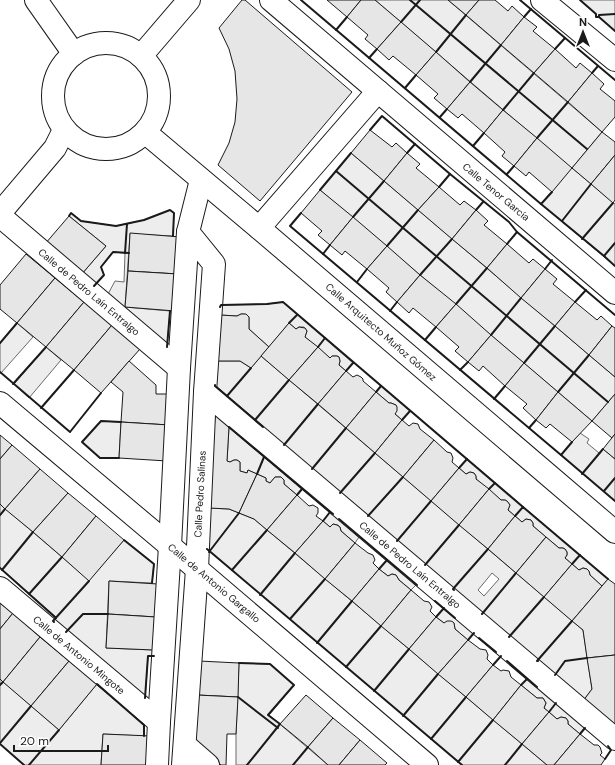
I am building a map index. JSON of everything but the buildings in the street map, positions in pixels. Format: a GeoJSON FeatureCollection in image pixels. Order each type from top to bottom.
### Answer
{"type":"FeatureCollection","features":[{"type":"Feature","properties":{"kind":"street"},"geometry":{"type":"LineString","coordinates":[[36,0],[74,54]]}},
{"type":"Feature","properties":{"kind":"street"},"geometry":{"type":"LineString","coordinates":[[141,56],[189,0]]}},
{"type":"Feature","properties":{"kind":"street","name":"Calle Tenor García"},"geometry":{"type":"LineString","coordinates":[[271,0],[615,293]]}},
{"type":"Feature","properties":{"kind":"street"},"geometry":{"type":"LineString","coordinates":[[542,0],[615,60]]}},
{"type":"Feature","properties":{"kind":"street"},"geometry":{"type":"LineString","coordinates":[[102,43],[126,47],[134,50],[141,56],[154,72],[160,89],[159,107],[153,123],[146,133],[127,146],[110,150],[93,148],[76,141],[64,130],[56,114],[53,97],[55,80],[63,66],[74,54],[87,47],[102,43]]}},
{"type":"Feature","properties":{"kind":"street"},"geometry":{"type":"LineString","coordinates":[[259,228],[378,90]]}},
{"type":"Feature","properties":{"kind":"street"},"geometry":{"type":"LineString","coordinates":[[0,214],[55,148],[64,130]]}},
{"type":"Feature","properties":{"kind":"street","name":"Calle Arquitecto Muñoz Gómez"},"geometry":{"type":"LineString","coordinates":[[146,133],[615,532]]}},
{"type":"Feature","properties":{"kind":"street"},"geometry":{"type":"LineString","coordinates":[[157,765],[188,232],[201,180]]}},
{"type":"Feature","properties":{"kind":"street","name":"Calle de Pedro Laín Entralgo"},"geometry":{"type":"LineString","coordinates":[[0,214],[179,368]]}},
{"type":"Feature","properties":{"kind":"street","name":"Calle Pedro Salinas"},"geometry":{"type":"LineString","coordinates":[[184,755],[197,569],[205,392],[214,264],[188,232]]}},
{"type":"Feature","properties":{"kind":"street","name":"Calle de Pedro Laín Entralgo"},"geometry":{"type":"LineString","coordinates":[[205,392],[615,738]]}},
{"type":"Feature","properties":{"kind":"street","name":"Calle de Antonio Gargallo"},"geometry":{"type":"LineString","coordinates":[[0,403],[427,765]]}},
{"type":"Feature","properties":{"kind":"street","name":"Calle de Antonio Mingote"},"geometry":{"type":"LineString","coordinates":[[0,588],[159,722]]}},
{"type":"Feature","properties":{"kind":"street"},"geometry":{"type":"LineString","coordinates":[[184,755],[208,765]]}},
{"type":"Feature","properties":{"kind":"shaded area"},"geometry":{"type":"Polygon","coordinates":[[[375,0],[448,0],[602,132],[572,168],[615,204],[615,266],[541,204],[571,168],[375,0]]]}},
{"type":"Feature","properties":{"kind":"shaded area"},"geometry":{"type":"Polygon","coordinates":[[[580,0],[615,0],[615,31],[599,17],[596,17],[596,14],[580,0]]]}},
{"type":"Feature","properties":{"kind":"shaded area"},"geometry":{"type":"Polygon","coordinates":[[[351,153],[615,377],[615,394],[592,421],[320,190],[351,153]]]}},
{"type":"Feature","properties":{"kind":"shaded area"},"geometry":{"type":"Polygon","coordinates":[[[170,210],[174,213],[173,236],[130,234],[125,307],[170,311],[167,347],[107,296],[115,281],[124,282],[125,253],[113,252],[101,267],[104,275],[94,286],[81,275],[106,246],[69,216],[71,213],[81,221],[116,226],[144,220],[170,210]]]}},
{"type":"Feature","properties":{"kind":"shaded area"},"geometry":{"type":"Polygon","coordinates":[[[283,302],[353,363],[346,371],[339,365],[339,357],[332,356],[330,358],[305,337],[307,331],[304,327],[299,327],[296,329],[289,323],[269,347],[249,329],[249,317],[247,315],[220,315],[221,305],[267,304],[283,302]]]}},
{"type":"Feature","properties":{"kind":"shaded area"},"geometry":{"type":"Polygon","coordinates":[[[17,323],[33,337],[0,373],[0,343],[17,323]]]}},
{"type":"Feature","properties":{"kind":"shaded area"},"geometry":{"type":"Polygon","coordinates":[[[46,347],[61,360],[29,398],[14,384],[46,347]]]}},
{"type":"Feature","properties":{"kind":"shaded area"},"geometry":{"type":"Polygon","coordinates":[[[261,356],[583,630],[592,689],[583,701],[215,386],[217,361],[240,361],[251,368],[261,356]],[[492,573],[478,590],[484,596],[499,579],[492,573]]]}},
{"type":"Feature","properties":{"kind":"shaded area"},"geometry":{"type":"Polygon","coordinates":[[[381,386],[410,411],[402,420],[395,414],[396,405],[389,403],[376,392],[381,386]]]}},
{"type":"Feature","properties":{"kind":"shaded area"},"geometry":{"type":"Polygon","coordinates":[[[101,421],[121,422],[119,458],[100,458],[82,442],[101,421]]]}},
{"type":"Feature","properties":{"kind":"shaded area"},"geometry":{"type":"Polygon","coordinates":[[[229,427],[302,489],[297,495],[284,484],[284,480],[281,477],[275,477],[270,483],[266,481],[266,478],[248,470],[247,473],[240,471],[240,462],[237,460],[230,462],[227,461],[229,427]]]}},
{"type":"Feature","properties":{"kind":"shaded area"},"geometry":{"type":"Polygon","coordinates":[[[580,433],[589,439],[587,443],[599,453],[603,449],[615,459],[615,501],[561,455],[580,433]]]}},
{"type":"Feature","properties":{"kind":"shaded area"},"geometry":{"type":"Polygon","coordinates":[[[467,459],[608,579],[602,586],[590,575],[587,569],[583,568],[579,570],[565,558],[567,552],[565,549],[559,548],[533,526],[531,520],[526,519],[522,522],[508,510],[510,505],[507,501],[501,500],[476,479],[474,473],[470,472],[466,474],[459,468],[467,459]]]}},
{"type":"Feature","properties":{"kind":"shaded area"},"geometry":{"type":"Polygon","coordinates":[[[0,504],[89,580],[124,540],[154,564],[152,583],[109,581],[106,648],[154,650],[154,656],[148,656],[145,700],[53,621],[56,617],[0,568],[0,504]]]}},
{"type":"Feature","properties":{"kind":"shaded area"},"geometry":{"type":"Polygon","coordinates":[[[209,508],[229,509],[254,519],[547,765],[462,765],[206,548],[209,508]]]}},
{"type":"Feature","properties":{"kind":"shaded area"},"geometry":{"type":"Polygon","coordinates":[[[330,512],[359,537],[355,543],[341,531],[338,525],[333,524],[330,527],[323,521],[330,512]]]}},
{"type":"Feature","properties":{"kind":"shaded area"},"geometry":{"type":"Polygon","coordinates":[[[387,560],[416,585],[411,590],[399,580],[396,575],[392,574],[388,576],[379,569],[387,560]]]}},
{"type":"Feature","properties":{"kind":"shaded area"},"geometry":{"type":"Polygon","coordinates":[[[444,608],[474,633],[468,640],[455,629],[454,623],[444,623],[436,617],[444,608]]]}},
{"type":"Feature","properties":{"kind":"shaded area"},"geometry":{"type":"Polygon","coordinates":[[[239,663],[270,664],[294,685],[269,715],[328,765],[236,765],[239,663]]]}},
{"type":"Feature","properties":{"kind":"shaded area"},"geometry":{"type":"Polygon","coordinates":[[[0,679],[59,730],[97,684],[144,725],[144,736],[103,734],[101,765],[24,765],[0,744],[0,679]]]}},
{"type":"Feature","properties":{"kind":"shaded area"},"geometry":{"type":"Polygon","coordinates":[[[527,679],[585,728],[580,734],[568,724],[566,718],[561,717],[557,719],[544,708],[546,703],[543,698],[537,698],[521,685],[527,679]]]}},
{"type":"Feature","properties":{"kind":"wall"},"geometry":{"type":"LineString","coordinates":[[301,0],[541,204]]}},
{"type":"Feature","properties":{"kind":"wall"},"geometry":{"type":"LineString","coordinates":[[410,0],[587,149]]}},
{"type":"Feature","properties":{"kind":"wall"},"geometry":{"type":"LineString","coordinates":[[401,22],[420,0]]}},
{"type":"Feature","properties":{"kind":"wall"},"geometry":{"type":"LineString","coordinates":[[520,0],[615,80]]}},
{"type":"Feature","properties":{"kind":"wall"},"geometry":{"type":"LineString","coordinates":[[580,0],[596,14],[596,17],[599,17],[615,31]]}},
{"type":"Feature","properties":{"kind":"wall"},"geometry":{"type":"LineString","coordinates":[[524,17],[531,9]]}},
{"type":"Feature","properties":{"kind":"wall"},"geometry":{"type":"LineString","coordinates":[[599,17],[599,15],[615,14]]}},
{"type":"Feature","properties":{"kind":"wall"},"geometry":{"type":"LineString","coordinates":[[436,52],[466,15]]}},
{"type":"Feature","properties":{"kind":"wall"},"geometry":{"type":"LineString","coordinates":[[336,30],[347,17]]}},
{"type":"Feature","properties":{"kind":"wall"},"geometry":{"type":"LineString","coordinates":[[555,49],[565,38]]}},
{"type":"Feature","properties":{"kind":"wall"},"geometry":{"type":"LineString","coordinates":[[470,82],[501,45]]}},
{"type":"Feature","properties":{"kind":"wall"},"geometry":{"type":"LineString","coordinates":[[369,58],[377,49]]}},
{"type":"Feature","properties":{"kind":"wall"},"geometry":{"type":"LineString","coordinates":[[592,73],[598,66]]}},
{"type":"Feature","properties":{"kind":"wall"},"geometry":{"type":"LineString","coordinates":[[503,110],[534,73]]}},
{"type":"Feature","properties":{"kind":"wall"},"geometry":{"type":"LineString","coordinates":[[405,88],[416,75]]}},
{"type":"Feature","properties":{"kind":"wall"},"geometry":{"type":"LineString","coordinates":[[537,138],[568,102]]}},
{"type":"Feature","properties":{"kind":"wall"},"geometry":{"type":"LineString","coordinates":[[440,117],[447,109]]}},
{"type":"Feature","properties":{"kind":"wall"},"geometry":{"type":"LineString","coordinates":[[370,130],[382,116],[509,222],[517,232],[615,315]]}},
{"type":"Feature","properties":{"kind":"wall"},"geometry":{"type":"LineString","coordinates":[[473,146],[484,133]]}},
{"type":"Feature","properties":{"kind":"wall"},"geometry":{"type":"LineString","coordinates":[[407,153],[415,144]]}},
{"type":"Feature","properties":{"kind":"wall"},"geometry":{"type":"LineString","coordinates":[[320,190],[351,153]]}},
{"type":"Feature","properties":{"kind":"wall"},"geometry":{"type":"LineString","coordinates":[[507,174],[514,166]]}},
{"type":"Feature","properties":{"kind":"wall"},"geometry":{"type":"LineString","coordinates":[[336,171],[608,402]]}},
{"type":"Feature","properties":{"kind":"wall"},"geometry":{"type":"LineString","coordinates":[[439,187],[450,174]]}},
{"type":"Feature","properties":{"kind":"wall"},"geometry":{"type":"LineString","coordinates":[[353,217],[384,181]]}},
{"type":"Feature","properties":{"kind":"wall"},"geometry":{"type":"LineString","coordinates":[[562,221],[591,184]]}},
{"type":"Feature","properties":{"kind":"wall"},"geometry":{"type":"LineString","coordinates":[[552,192],[541,204],[604,256]]}},
{"type":"Feature","properties":{"kind":"wall"},"geometry":{"type":"LineString","coordinates":[[476,210],[483,202]]}},
{"type":"Feature","properties":{"kind":"wall"},"geometry":{"type":"LineString","coordinates":[[582,239],[613,203]]}},
{"type":"Feature","properties":{"kind":"wall"},"geometry":{"type":"LineString","coordinates":[[69,216],[71,213],[81,221],[116,226],[144,220],[170,210],[174,213],[173,236]]}},
{"type":"Feature","properties":{"kind":"wall"},"geometry":{"type":"LineString","coordinates":[[387,246],[418,210]]}},
{"type":"Feature","properties":{"kind":"wall"},"geometry":{"type":"LineString","coordinates":[[301,213],[290,226],[561,455],[572,442]]}},
{"type":"Feature","properties":{"kind":"wall"},"geometry":{"type":"LineString","coordinates":[[125,253],[127,224]]}},
{"type":"Feature","properties":{"kind":"wall"},"geometry":{"type":"LineString","coordinates":[[507,244],[517,232]]}},
{"type":"Feature","properties":{"kind":"wall"},"geometry":{"type":"LineString","coordinates":[[420,275],[452,239]]}},
{"type":"Feature","properties":{"kind":"wall"},"geometry":{"type":"LineString","coordinates":[[615,243],[604,256],[615,266]]}},
{"type":"Feature","properties":{"kind":"wall"},"geometry":{"type":"LineString","coordinates":[[323,254],[330,245]]}},
{"type":"Feature","properties":{"kind":"wall"},"geometry":{"type":"LineString","coordinates":[[94,286],[104,275],[101,267],[113,252],[129,253]]}},
{"type":"Feature","properties":{"kind":"wall"},"geometry":{"type":"LineString","coordinates":[[545,269],[552,260]]}},
{"type":"Feature","properties":{"kind":"wall"},"geometry":{"type":"LineString","coordinates":[[456,304],[487,268]]}},
{"type":"Feature","properties":{"kind":"wall"},"geometry":{"type":"LineString","coordinates":[[357,282],[367,269]]}},
{"type":"Feature","properties":{"kind":"wall"},"geometry":{"type":"LineString","coordinates":[[575,302],[586,290]]}},
{"type":"Feature","properties":{"kind":"wall"},"geometry":{"type":"LineString","coordinates":[[491,335],[521,298]]}},
{"type":"Feature","properties":{"kind":"wall"},"geometry":{"type":"LineString","coordinates":[[220,307],[221,305],[267,304],[283,302],[523,507]]}},
{"type":"Feature","properties":{"kind":"wall"},"geometry":{"type":"LineString","coordinates":[[390,311],[397,302]]}},
{"type":"Feature","properties":{"kind":"wall"},"geometry":{"type":"LineString","coordinates":[[167,347],[170,311]]}},
{"type":"Feature","properties":{"kind":"wall"},"geometry":{"type":"LineString","coordinates":[[289,323],[297,315]]}},
{"type":"Feature","properties":{"kind":"wall"},"geometry":{"type":"LineString","coordinates":[[0,343],[17,323]]}},
{"type":"Feature","properties":{"kind":"wall"},"geometry":{"type":"LineString","coordinates":[[524,363],[555,326]]}},
{"type":"Feature","properties":{"kind":"wall"},"geometry":{"type":"LineString","coordinates":[[425,340],[436,327]]}},
{"type":"Feature","properties":{"kind":"wall"},"geometry":{"type":"LineString","coordinates":[[318,347],[325,338]]}},
{"type":"Feature","properties":{"kind":"wall"},"geometry":{"type":"LineString","coordinates":[[13,384],[46,347]]}},
{"type":"Feature","properties":{"kind":"wall"},"geometry":{"type":"LineString","coordinates":[[558,392],[589,355]]}},
{"type":"Feature","properties":{"kind":"wall"},"geometry":{"type":"LineString","coordinates":[[460,370],[468,362]]}},
{"type":"Feature","properties":{"kind":"wall"},"geometry":{"type":"LineString","coordinates":[[346,371],[353,363]]}},
{"type":"Feature","properties":{"kind":"wall"},"geometry":{"type":"LineString","coordinates":[[227,396],[251,368]]}},
{"type":"Feature","properties":{"kind":"wall"},"geometry":{"type":"LineString","coordinates":[[41,408],[74,370]]}},
{"type":"Feature","properties":{"kind":"wall"},"geometry":{"type":"LineString","coordinates":[[0,372],[70,432],[101,393]]}},
{"type":"Feature","properties":{"kind":"wall"},"geometry":{"type":"LineString","coordinates":[[255,420],[289,380]]}},
{"type":"Feature","properties":{"kind":"wall"},"geometry":{"type":"LineString","coordinates":[[215,385],[263,427]]}},
{"type":"Feature","properties":{"kind":"wall"},"geometry":{"type":"LineString","coordinates":[[376,392],[381,386]]}},
{"type":"Feature","properties":{"kind":"wall"},"geometry":{"type":"LineString","coordinates":[[494,399],[505,386]]}},
{"type":"Feature","properties":{"kind":"wall"},"geometry":{"type":"LineString","coordinates":[[284,445],[318,404]]}},
{"type":"Feature","properties":{"kind":"wall"},"geometry":{"type":"LineString","coordinates":[[402,420],[410,411]]}},
{"type":"Feature","properties":{"kind":"wall"},"geometry":{"type":"LineString","coordinates":[[529,428],[536,420]]}},
{"type":"Feature","properties":{"kind":"wall"},"geometry":{"type":"LineString","coordinates":[[119,458],[100,458],[82,442],[101,421],[121,422]]}},
{"type":"Feature","properties":{"kind":"wall"},"geometry":{"type":"LineString","coordinates":[[229,427],[333,514]]}},
{"type":"Feature","properties":{"kind":"wall"},"geometry":{"type":"LineString","coordinates":[[312,469],[346,428]]}},
{"type":"Feature","properties":{"kind":"wall"},"geometry":{"type":"LineString","coordinates":[[582,474],[603,449]]}},
{"type":"Feature","properties":{"kind":"wall"},"geometry":{"type":"LineString","coordinates":[[340,493],[375,453]]}},
{"type":"Feature","properties":{"kind":"wall"},"geometry":{"type":"LineString","coordinates":[[561,455],[615,501]]}},
{"type":"Feature","properties":{"kind":"wall"},"geometry":{"type":"LineString","coordinates":[[257,474],[264,457]]}},
{"type":"Feature","properties":{"kind":"wall"},"geometry":{"type":"LineString","coordinates":[[459,468],[467,459]]}},
{"type":"Feature","properties":{"kind":"wall"},"geometry":{"type":"LineString","coordinates":[[368,516],[403,477]]}},
{"type":"Feature","properties":{"kind":"wall"},"geometry":{"type":"LineString","coordinates":[[604,491],[615,478]]}},
{"type":"Feature","properties":{"kind":"wall"},"geometry":{"type":"LineString","coordinates":[[489,489],[495,483]]}},
{"type":"Feature","properties":{"kind":"wall"},"geometry":{"type":"LineString","coordinates":[[297,495],[302,489]]}},
{"type":"Feature","properties":{"kind":"wall"},"geometry":{"type":"LineString","coordinates":[[397,541],[431,501]]}},
{"type":"Feature","properties":{"kind":"wall"},"geometry":{"type":"LineString","coordinates":[[515,516],[523,507],[608,579]]}},
{"type":"Feature","properties":{"kind":"wall"},"geometry":{"type":"LineString","coordinates":[[0,515],[5,509]]}},
{"type":"Feature","properties":{"kind":"wall"},"geometry":{"type":"LineString","coordinates":[[323,521],[330,512]]}},
{"type":"Feature","properties":{"kind":"wall"},"geometry":{"type":"LineString","coordinates":[[209,552],[239,513]]}},
{"type":"Feature","properties":{"kind":"wall"},"geometry":{"type":"LineString","coordinates":[[339,519],[417,585]]}},
{"type":"Feature","properties":{"kind":"wall"},"geometry":{"type":"LineString","coordinates":[[425,565],[459,525]]}},
{"type":"Feature","properties":{"kind":"wall"},"geometry":{"type":"LineString","coordinates":[[232,570],[267,530]]}},
{"type":"Feature","properties":{"kind":"wall"},"geometry":{"type":"LineString","coordinates":[[2,570],[33,532]]}},
{"type":"Feature","properties":{"kind":"wall"},"geometry":{"type":"LineString","coordinates":[[124,540],[154,564],[152,583]]}},
{"type":"Feature","properties":{"kind":"wall"},"geometry":{"type":"LineString","coordinates":[[207,549],[462,765]]}},
{"type":"Feature","properties":{"kind":"wall"},"geometry":{"type":"LineString","coordinates":[[454,590],[453,589],[488,549]]}},
{"type":"Feature","properties":{"kind":"wall"},"geometry":{"type":"LineString","coordinates":[[260,595],[295,553]]}},
{"type":"Feature","properties":{"kind":"wall"},"geometry":{"type":"LineString","coordinates":[[572,564],[580,555]]}},
{"type":"Feature","properties":{"kind":"wall"},"geometry":{"type":"LineString","coordinates":[[29,594],[62,557]]}},
{"type":"Feature","properties":{"kind":"wall"},"geometry":{"type":"LineString","coordinates":[[379,569],[387,560]]}},
{"type":"Feature","properties":{"kind":"wall"},"geometry":{"type":"LineString","coordinates":[[0,568],[56,618]]}},
{"type":"Feature","properties":{"kind":"wall"},"geometry":{"type":"LineString","coordinates":[[482,614],[516,573]]}},
{"type":"Feature","properties":{"kind":"wall"},"geometry":{"type":"LineString","coordinates":[[290,619],[325,579]]}},
{"type":"Feature","properties":{"kind":"wall"},"geometry":{"type":"LineString","coordinates":[[54,622],[53,621],[89,581]]}},
{"type":"Feature","properties":{"kind":"wall"},"geometry":{"type":"LineString","coordinates":[[509,637],[544,597]]}},
{"type":"Feature","properties":{"kind":"wall"},"geometry":{"type":"LineString","coordinates":[[317,643],[352,601]]}},
{"type":"Feature","properties":{"kind":"wall"},"geometry":{"type":"LineString","coordinates":[[435,601],[455,618]]}},
{"type":"Feature","properties":{"kind":"wall"},"geometry":{"type":"LineString","coordinates":[[436,617],[444,608]]}},
{"type":"Feature","properties":{"kind":"wall"},"geometry":{"type":"LineString","coordinates":[[66,632],[83,614],[108,614]]}},
{"type":"Feature","properties":{"kind":"wall"},"geometry":{"type":"LineString","coordinates":[[538,661],[572,621]]}},
{"type":"Feature","properties":{"kind":"wall"},"geometry":{"type":"LineString","coordinates":[[346,667],[381,626]]}},
{"type":"Feature","properties":{"kind":"wall"},"geometry":{"type":"LineString","coordinates":[[468,640],[474,633]]}},
{"type":"Feature","properties":{"kind":"wall"},"geometry":{"type":"LineString","coordinates":[[479,638],[496,652]]}},
{"type":"Feature","properties":{"kind":"wall"},"geometry":{"type":"LineString","coordinates":[[374,691],[409,649]]}},
{"type":"Feature","properties":{"kind":"wall"},"geometry":{"type":"LineString","coordinates":[[145,698],[148,656],[154,656]]}},
{"type":"Feature","properties":{"kind":"wall"},"geometry":{"type":"LineString","coordinates":[[493,665],[501,656]]}},
{"type":"Feature","properties":{"kind":"wall"},"geometry":{"type":"LineString","coordinates":[[555,675],[565,661],[587,658]]}},
{"type":"Feature","properties":{"kind":"wall"},"geometry":{"type":"LineString","coordinates":[[507,661],[537,687]]}},
{"type":"Feature","properties":{"kind":"wall"},"geometry":{"type":"LineString","coordinates":[[239,663],[270,664],[294,685],[268,715],[280,724],[247,765]]}},
{"type":"Feature","properties":{"kind":"wall"},"geometry":{"type":"LineString","coordinates":[[403,716],[438,674]]}},
{"type":"Feature","properties":{"kind":"wall"},"geometry":{"type":"LineString","coordinates":[[521,685],[527,679]]}},
{"type":"Feature","properties":{"kind":"wall"},"geometry":{"type":"LineString","coordinates":[[0,685],[3,682]]}},
{"type":"Feature","properties":{"kind":"wall"},"geometry":{"type":"LineString","coordinates":[[97,684],[144,725],[144,736]]}},
{"type":"Feature","properties":{"kind":"wall"},"geometry":{"type":"LineString","coordinates":[[238,697],[278,728]]}},
{"type":"Feature","properties":{"kind":"wall"},"geometry":{"type":"LineString","coordinates":[[431,739],[466,697]]}},
{"type":"Feature","properties":{"kind":"wall"},"geometry":{"type":"LineString","coordinates":[[549,712],[556,703]]}},
{"type":"Feature","properties":{"kind":"wall"},"geometry":{"type":"LineString","coordinates":[[0,743],[31,706]]}},
{"type":"Feature","properties":{"kind":"wall"},"geometry":{"type":"LineString","coordinates":[[458,762],[493,720]]}},
{"type":"Feature","properties":{"kind":"wall"},"geometry":{"type":"LineString","coordinates":[[580,734],[585,728]]}},
{"type":"Feature","properties":{"kind":"wall"},"geometry":{"type":"LineString","coordinates":[[29,765],[59,730]]}},
{"type":"Feature","properties":{"kind":"wall"},"geometry":{"type":"LineString","coordinates":[[0,744],[24,765]]}},
{"type":"Feature","properties":{"kind":"wall"},"geometry":{"type":"LineString","coordinates":[[505,765],[522,744]]}},
{"type":"Feature","properties":{"kind":"wall"},"geometry":{"type":"LineString","coordinates":[[605,759],[611,750],[608,746]]}},
{"type":"Feature","properties":{"kind":"wall"},"geometry":{"type":"LineString","coordinates":[[293,765],[308,747]]}}]}
